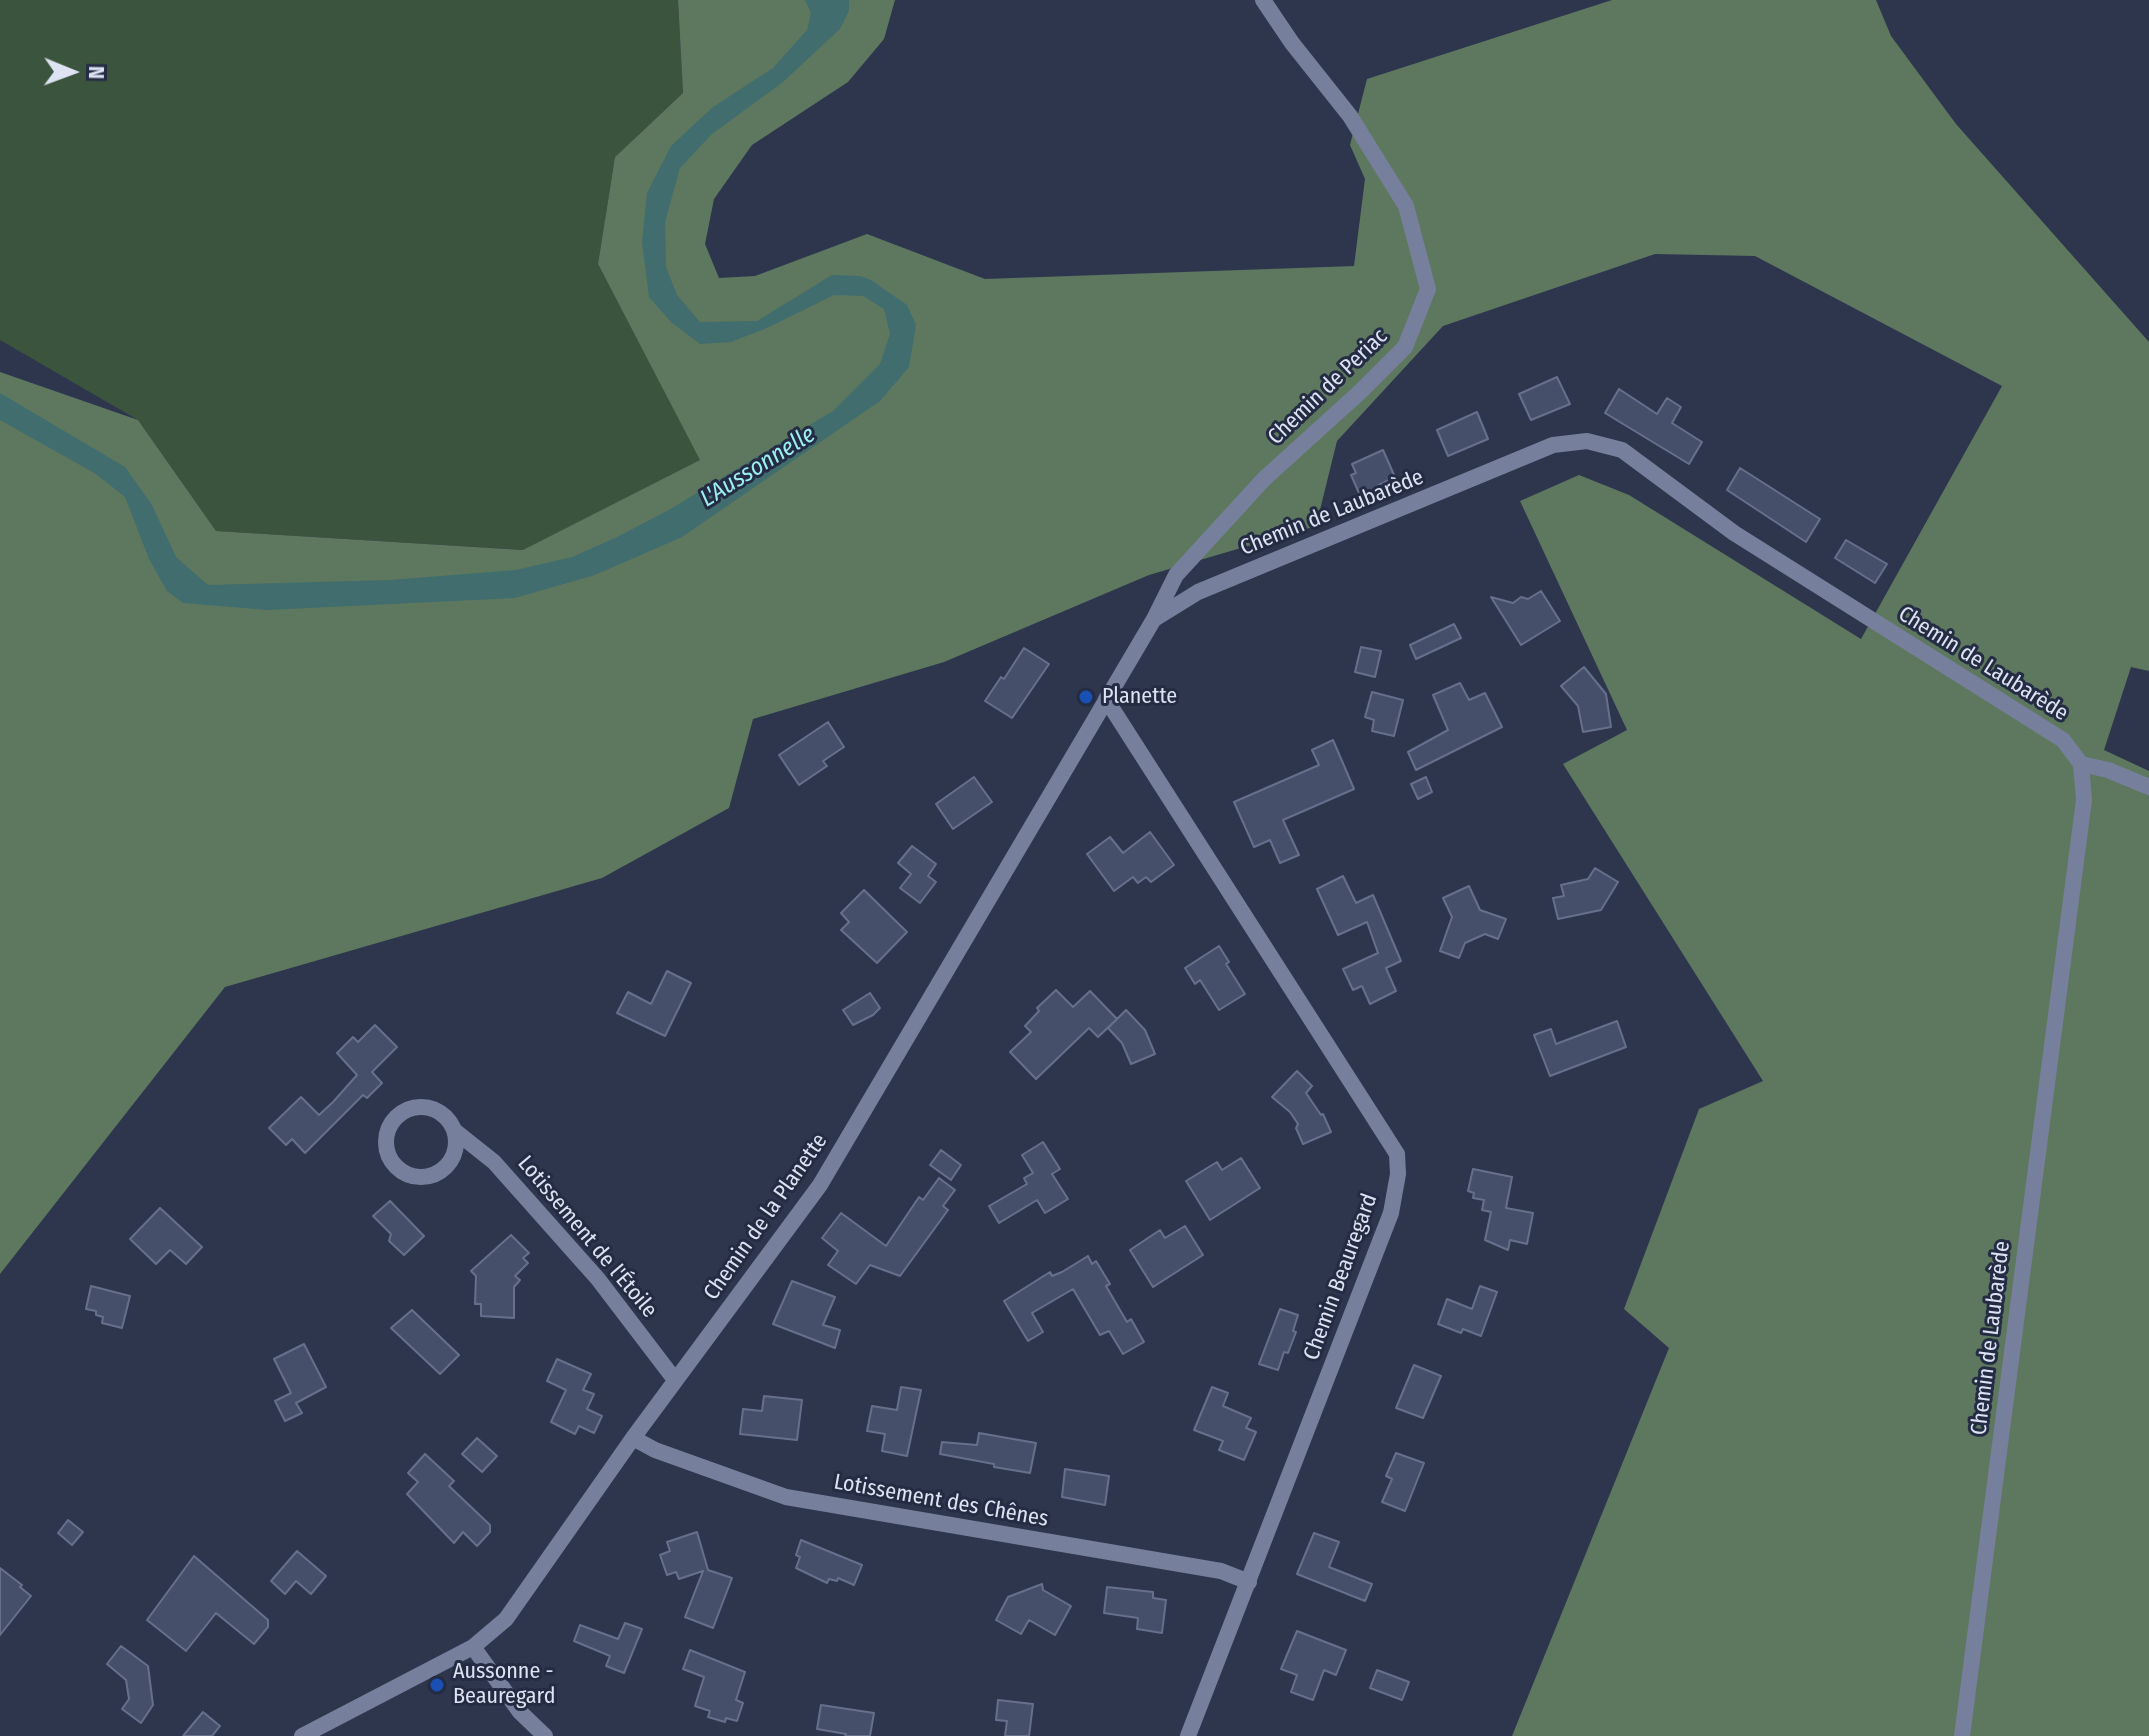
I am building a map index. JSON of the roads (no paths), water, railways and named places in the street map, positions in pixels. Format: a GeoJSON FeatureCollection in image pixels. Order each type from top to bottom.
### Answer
{"type":"FeatureCollection","features":[{"type":"Feature","properties":{"kind":"street","name":"Chemin de Periac"},"geometry":{"type":"LineString","coordinates":[[1154,619],[1176,575],[1254,489],[1405,347],[1428,289],[1406,206],[1350,116],[1292,43],[1263,0]]}},
{"type":"Feature","properties":{"kind":"street","name":"Chemin de Laubarède"},"geometry":{"type":"LineString","coordinates":[[1154,619],[1198,592],[1538,451],[1553,445],[1587,441],[1622,450],[1734,533],[2063,740],[2081,764],[2084,800],[1962,1736]]}},
{"type":"Feature","properties":{"kind":"street","name":"Chemin de la Planette"},"geometry":{"type":"LineString","coordinates":[[302,1736],[473,1647],[506,1619],[633,1438],[820,1185],[1154,619]]}},
{"type":"Feature","properties":{"kind":"street","name":"Chemin Beauregard"},"geometry":{"type":"LineString","coordinates":[[1106,699],[1397,1154],[1398,1174],[1391,1213],[1188,1736]]}},
{"type":"Feature","properties":{"kind":"street"},"geometry":{"type":"LineString","coordinates":[[2081,764],[2108,770],[2149,787]]}},
{"type":"Feature","properties":{"kind":"street","name":"Lotissement de l'Étoile"},"geometry":{"type":"LineString","coordinates":[[455,1131],[457,1147],[443,1171],[428,1177],[414,1177],[399,1171],[391,1161],[386,1143],[390,1126],[399,1114],[420,1106],[441,1112],[450,1120],[455,1131],[494,1162],[598,1279],[675,1380]]}},
{"type":"Feature","properties":{"kind":"street","name":"Lotissement des Chênes"},"geometry":{"type":"LineString","coordinates":[[633,1438],[655,1450],[786,1497],[1221,1571],[1249,1582]]}},
{"type":"Feature","properties":{"kind":"street"},"geometry":{"type":"LineString","coordinates":[[473,1647],[520,1712],[545,1736]]}},
{"type":"Feature","properties":{"kind":"water","name":"L'Aussonnelle"},"geometry":{"type":"Polygon","coordinates":[[[805,0],[849,0],[849,11],[840,29],[783,82],[712,134],[680,168],[665,222],[666,267],[677,295],[700,322],[757,321],[832,275],[860,276],[871,280],[907,305],[916,325],[909,367],[880,401],[682,537],[595,575],[515,598],[268,610],[183,603],[167,591],[149,559],[125,497],[96,474],[0,420],[0,393],[125,467],[152,505],[176,557],[208,585],[390,580],[516,570],[572,557],[667,511],[833,411],[880,364],[890,334],[884,309],[863,296],[834,295],[731,342],[700,344],[671,322],[649,297],[642,242],[647,193],[671,146],[713,107],[773,68],[807,30],[811,13],[805,0]]]}},
{"type":"Feature","properties":{"kind":"place","name":"Planette"},"geometry":{"type":"Point","coordinates":[1086,697]}},
{"type":"Feature","properties":{"kind":"place","name":"Aussonne - Beauregard"},"geometry":{"type":"Point","coordinates":[437,1685]}}]}
